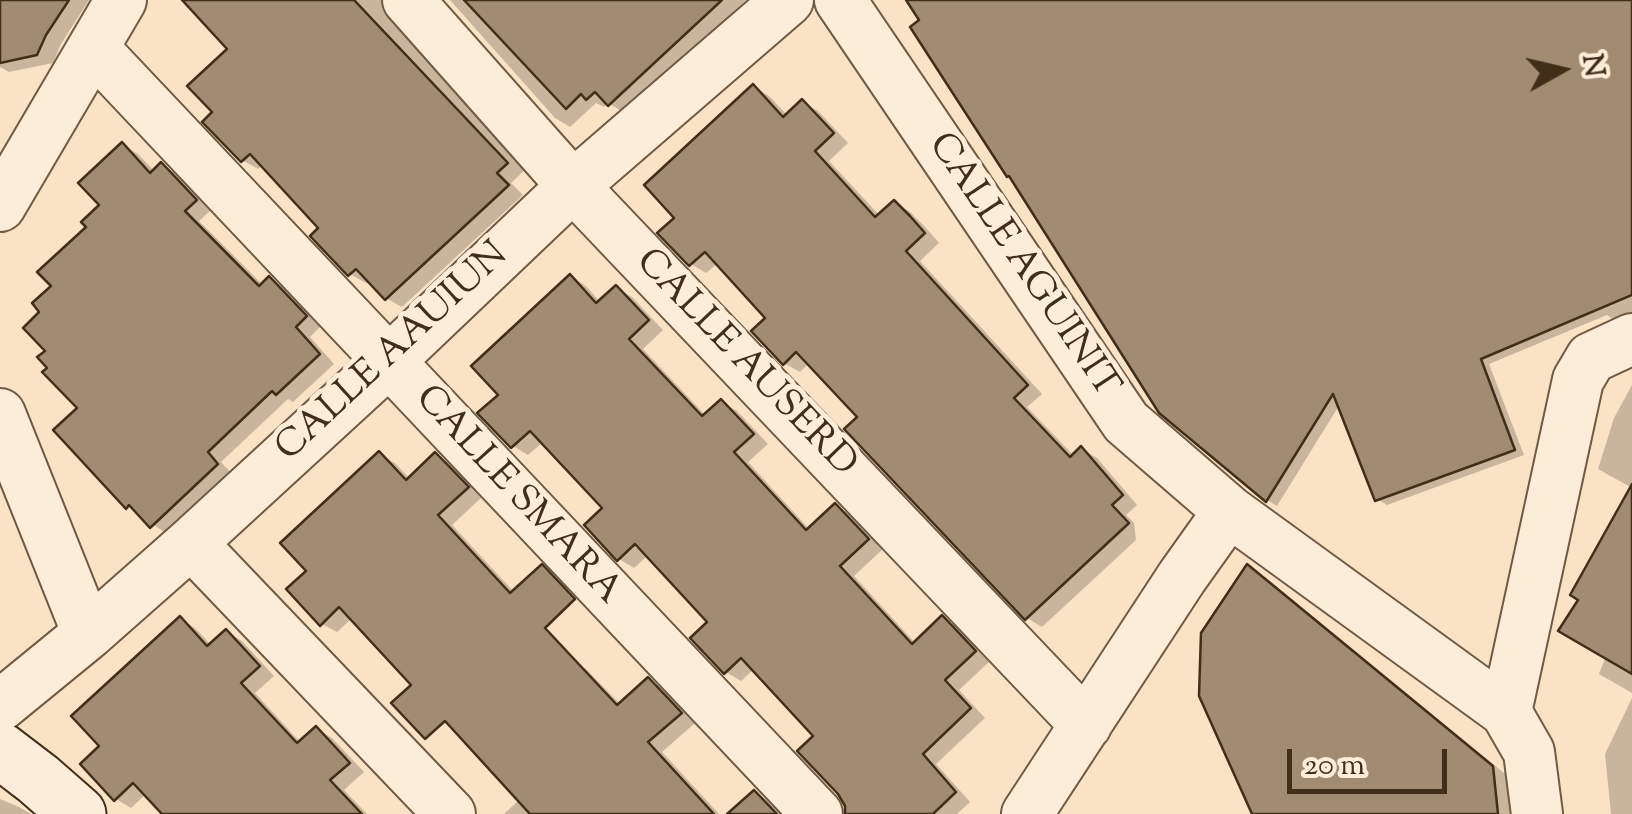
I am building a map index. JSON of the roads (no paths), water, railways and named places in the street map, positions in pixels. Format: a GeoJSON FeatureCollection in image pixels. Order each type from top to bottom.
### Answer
{"type":"FeatureCollection","features":[{"type":"Feature","properties":{"kind":"street"},"geometry":{"type":"LineString","coordinates":[[0,206],[120,0]]}},
{"type":"Feature","properties":{"kind":"street","name":"CALLE AUSERD"},"geometry":{"type":"LineString","coordinates":[[408,0],[573,186],[1086,725]]}},
{"type":"Feature","properties":{"kind":"street","name":"CALLE AAUIUN"},"geometry":{"type":"LineString","coordinates":[[0,706],[191,544],[573,186],[788,0]]}},
{"type":"Feature","properties":{"kind":"street","name":"CALLE AGUINIT"},"geometry":{"type":"LineString","coordinates":[[840,0],[1126,422],[1229,511],[1506,712]]}},
{"type":"Feature","properties":{"kind":"street","name":"CALLE SMARA"},"geometry":{"type":"LineString","coordinates":[[94,49],[816,814]]}},
{"type":"Feature","properties":{"kind":"street"},"geometry":{"type":"LineString","coordinates":[[1536,814],[1529,752],[1506,712],[1578,380],[1591,358],[1632,339]]}},
{"type":"Feature","properties":{"kind":"street"},"geometry":{"type":"LineString","coordinates":[[0,414],[88,634]]}},
{"type":"Feature","properties":{"kind":"street"},"geometry":{"type":"LineString","coordinates":[[1027,814],[1229,511]]}},
{"type":"Feature","properties":{"kind":"street"},"geometry":{"type":"LineString","coordinates":[[191,544],[450,814]]}},
{"type":"Feature","properties":{"kind":"street"},"geometry":{"type":"LineString","coordinates":[[0,750],[78,814]]}}]}
